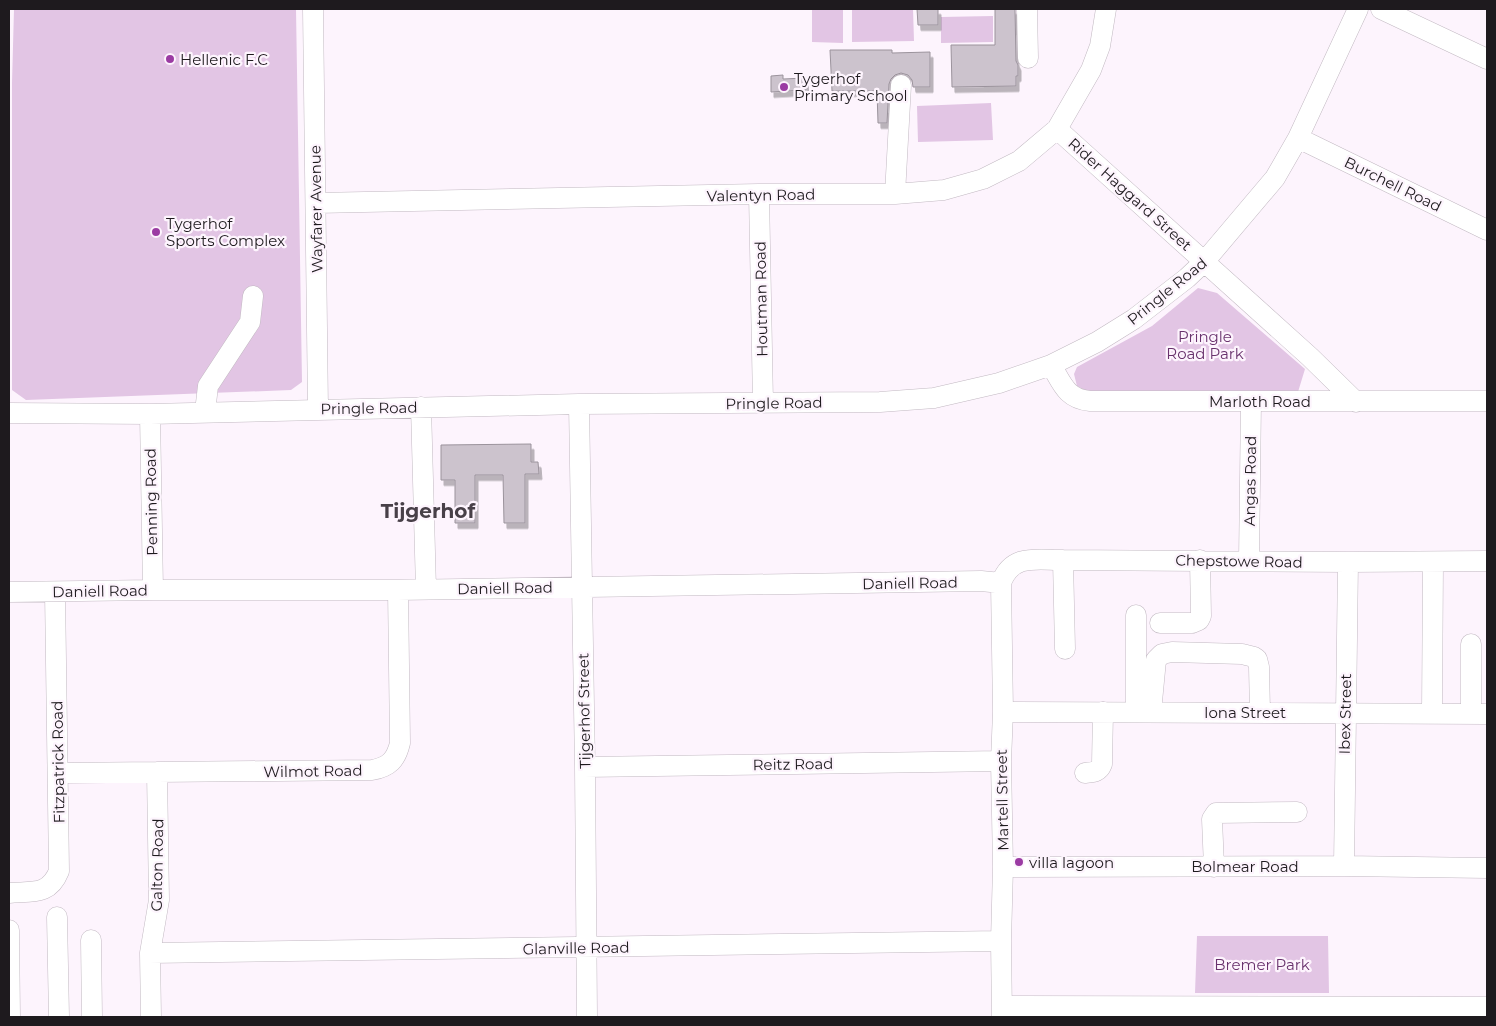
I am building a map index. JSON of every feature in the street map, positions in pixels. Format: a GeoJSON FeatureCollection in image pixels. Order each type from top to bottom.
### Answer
{"type":"FeatureCollection","features":[{"type":"Feature","properties":{"kind":"street","name":"Wayfarer Avenue"},"geometry":{"type":"LineString","coordinates":[[313,9],[318,409]]}},
{"type":"Feature","properties":{"kind":"street"},"geometry":{"type":"LineString","coordinates":[[1027,9],[1028,58]]}},
{"type":"Feature","properties":{"kind":"street","name":"Valentyn Road"},"geometry":{"type":"LineString","coordinates":[[316,203],[759,194],[895,194],[944,190],[983,179],[1019,160],[1057,129],[1092,70],[1100,46],[1106,9]]}},
{"type":"Feature","properties":{"kind":"street","name":"Pringle Road"},"geometry":{"type":"LineString","coordinates":[[9,413],[150,414],[579,404],[888,401],[934,398],[999,383],[1051,365],[1098,342],[1134,319],[1187,278],[1204,262],[1275,178],[1298,138],[1358,9]]}},
{"type":"Feature","properties":{"kind":"street"},"geometry":{"type":"LineString","coordinates":[[1381,9],[1487,59]]}},
{"type":"Feature","properties":{"kind":"street"},"geometry":{"type":"LineString","coordinates":[[895,194],[901,84]]}},
{"type":"Feature","properties":{"kind":"street","name":"Rider Haggard Street"},"geometry":{"type":"LineString","coordinates":[[1057,129],[1310,357],[1356,402]]}},
{"type":"Feature","properties":{"kind":"street","name":"Burchell Road"},"geometry":{"type":"LineString","coordinates":[[1298,138],[1487,230]]}},
{"type":"Feature","properties":{"kind":"street","name":"Houtman Road"},"geometry":{"type":"LineString","coordinates":[[759,194],[763,403]]}},
{"type":"Feature","properties":{"kind":"street"},"geometry":{"type":"LineString","coordinates":[[205,412],[207,388],[250,322],[253,296]]}},
{"type":"Feature","properties":{"kind":"street","name":"Marloth Road"},"geometry":{"type":"LineString","coordinates":[[1051,365],[1066,391],[1079,400],[1104,402],[1487,401]]}},
{"type":"Feature","properties":{"kind":"street","name":"Angas Road"},"geometry":{"type":"LineString","coordinates":[[1249,561],[1251,401]]}},
{"type":"Feature","properties":{"kind":"street","name":"Tijgerhof Street"},"geometry":{"type":"LineString","coordinates":[[579,404],[583,587],[587,1017]]}},
{"type":"Feature","properties":{"kind":"street"},"geometry":{"type":"LineString","coordinates":[[421,407],[426,589]]}},
{"type":"Feature","properties":{"kind":"street","name":"Penning Road"},"geometry":{"type":"LineString","coordinates":[[150,414],[152,590]]}},
{"type":"Feature","properties":{"kind":"street","name":"Chepstowe Road"},"geometry":{"type":"LineString","coordinates":[[1001,583],[1005,572],[1012,565],[1024,560],[1487,562]]}},
{"type":"Feature","properties":{"kind":"street"},"geometry":{"type":"LineString","coordinates":[[1063,560],[1065,649]]}},
{"type":"Feature","properties":{"kind":"street"},"geometry":{"type":"LineString","coordinates":[[1160,623],[1192,623],[1199,620],[1200,560]]}},
{"type":"Feature","properties":{"kind":"street","name":"Ibex Street"},"geometry":{"type":"LineString","coordinates":[[1344,866],[1348,562]]}},
{"type":"Feature","properties":{"kind":"street"},"geometry":{"type":"LineString","coordinates":[[1432,714],[1433,562]]}},
{"type":"Feature","properties":{"kind":"street","name":"Daniell Road"},"geometry":{"type":"LineString","coordinates":[[9,592],[398,590],[1001,583]]}},
{"type":"Feature","properties":{"kind":"street","name":"Martell Street"},"geometry":{"type":"LineString","coordinates":[[1001,583],[1003,712],[1000,761],[1003,867],[1002,1012]]}},
{"type":"Feature","properties":{"kind":"street","name":"Wilmot Road"},"geometry":{"type":"LineString","coordinates":[[58,773],[372,770],[391,764],[398,754],[400,743],[398,590]]}},
{"type":"Feature","properties":{"kind":"street","name":"Fitzpatrick Road"},"geometry":{"type":"LineString","coordinates":[[9,893],[38,891],[48,888],[55,880],[59,871],[55,592]]}},
{"type":"Feature","properties":{"kind":"street"},"geometry":{"type":"LineString","coordinates":[[1136,615],[1144,712]]}},
{"type":"Feature","properties":{"kind":"street"},"geometry":{"type":"LineString","coordinates":[[1471,644],[1479,714]]}},
{"type":"Feature","properties":{"kind":"street"},"geometry":{"type":"LineString","coordinates":[[1144,712],[1156,660],[1162,654],[1172,652],[1242,654],[1254,657],[1259,663],[1260,712]]}},
{"type":"Feature","properties":{"kind":"street","name":"Iona Street"},"geometry":{"type":"LineString","coordinates":[[1003,712],[1479,714]]}},
{"type":"Feature","properties":{"kind":"street"},"geometry":{"type":"LineString","coordinates":[[1085,773],[1096,772],[1102,764],[1103,712]]}},
{"type":"Feature","properties":{"kind":"street","name":"Reitz Road"},"geometry":{"type":"LineString","coordinates":[[585,767],[1000,761]]}},
{"type":"Feature","properties":{"kind":"street","name":"Galton Road"},"geometry":{"type":"LineString","coordinates":[[152,1017],[150,953],[159,900],[157,772]]}},
{"type":"Feature","properties":{"kind":"street"},"geometry":{"type":"LineString","coordinates":[[1214,867],[1212,819],[1216,813],[1297,812]]}},
{"type":"Feature","properties":{"kind":"street","name":"Bolmear Road"},"geometry":{"type":"LineString","coordinates":[[1003,867],[1344,866],[1487,868]]}},
{"type":"Feature","properties":{"kind":"street"},"geometry":{"type":"LineString","coordinates":[[57,917],[58,1017]]}},
{"type":"Feature","properties":{"kind":"street"},"geometry":{"type":"LineString","coordinates":[[9,930],[10,1017]]}},
{"type":"Feature","properties":{"kind":"street"},"geometry":{"type":"LineString","coordinates":[[92,940],[92,1017]]}},
{"type":"Feature","properties":{"kind":"street","name":"Glanville Road"},"geometry":{"type":"LineString","coordinates":[[150,953],[1001,941]]}},
{"type":"Feature","properties":{"kind":"street"},"geometry":{"type":"LineString","coordinates":[[1002,1012],[1487,1007]]}},
{"type":"Feature","properties":{"kind":"green space","name":"Tygerhof Sports Complex"},"geometry":{"type":"Polygon","coordinates":[[[14,9],[296,9],[302,382],[291,390],[26,400],[12,390],[12,83],[14,9]]]}},
{"type":"Feature","properties":{"kind":"green space"},"geometry":{"type":"Polygon","coordinates":[[[812,9],[843,9],[843,43],[812,42],[812,9]]]}},
{"type":"Feature","properties":{"kind":"green space"},"geometry":{"type":"Polygon","coordinates":[[[913,9],[914,41],[852,42],[852,10],[913,9]]]}},
{"type":"Feature","properties":{"kind":"green space"},"geometry":{"type":"Polygon","coordinates":[[[993,16],[993,42],[941,43],[941,17],[993,16]]]}},
{"type":"Feature","properties":{"kind":"green space"},"geometry":{"type":"Polygon","coordinates":[[[991,103],[993,140],[918,142],[917,106],[991,103]]]}},
{"type":"Feature","properties":{"kind":"green space","name":"Pringle Road Park"},"geometry":{"type":"Polygon","coordinates":[[[1198,288],[1217,293],[1305,369],[1298,392],[1089,392],[1077,386],[1074,374],[1077,367],[1152,326],[1198,288]]]}},
{"type":"Feature","properties":{"kind":"green space","name":"Bremer Park"},"geometry":{"type":"Polygon","coordinates":[[[1197,936],[1328,936],[1329,993],[1195,993],[1197,936]]]}},
{"type":"Feature","properties":{"kind":"building"},"geometry":{"type":"Polygon","coordinates":[[[917,9],[938,9],[938,25],[918,25],[917,9]]]}},
{"type":"Feature","properties":{"kind":"building"},"geometry":{"type":"Polygon","coordinates":[[[995,9],[1015,9],[1016,61],[1018,65],[1016,86],[952,87],[951,45],[995,45],[995,9]]]}},
{"type":"Feature","properties":{"kind":"building"},"geometry":{"type":"Polygon","coordinates":[[[830,50],[892,50],[892,53],[930,52],[930,87],[913,87],[912,80],[908,75],[901,73],[895,75],[889,84],[887,123],[878,123],[877,91],[832,91],[830,50]]]}},
{"type":"Feature","properties":{"kind":"building"},"geometry":{"type":"Polygon","coordinates":[[[783,75],[783,79],[805,78],[806,90],[771,92],[771,76],[783,75]]]}},
{"type":"Feature","properties":{"kind":"building"},"geometry":{"type":"Polygon","coordinates":[[[531,444],[531,462],[538,462],[539,474],[525,474],[525,523],[504,523],[503,475],[475,475],[475,523],[455,523],[455,480],[441,480],[441,445],[531,444]]]}},
{"type":"Feature","properties":{"kind":"place","name":"Hellenic F.C"},"geometry":{"type":"Point","coordinates":[170,59]}},
{"type":"Feature","properties":{"kind":"place","name":"Tygerhof Primary School"},"geometry":{"type":"Point","coordinates":[784,87]}},
{"type":"Feature","properties":{"kind":"place","name":"Tygerhof Sports Complex"},"geometry":{"type":"Point","coordinates":[156,232]}},
{"type":"Feature","properties":{"kind":"place","name":"villa lagoon"},"geometry":{"type":"Point","coordinates":[1019,862]}},
{"type":"Feature","properties":{"kind":"district","name":"Tijgerhof"},"geometry":{"type":"Point","coordinates":[428,511]}}]}
